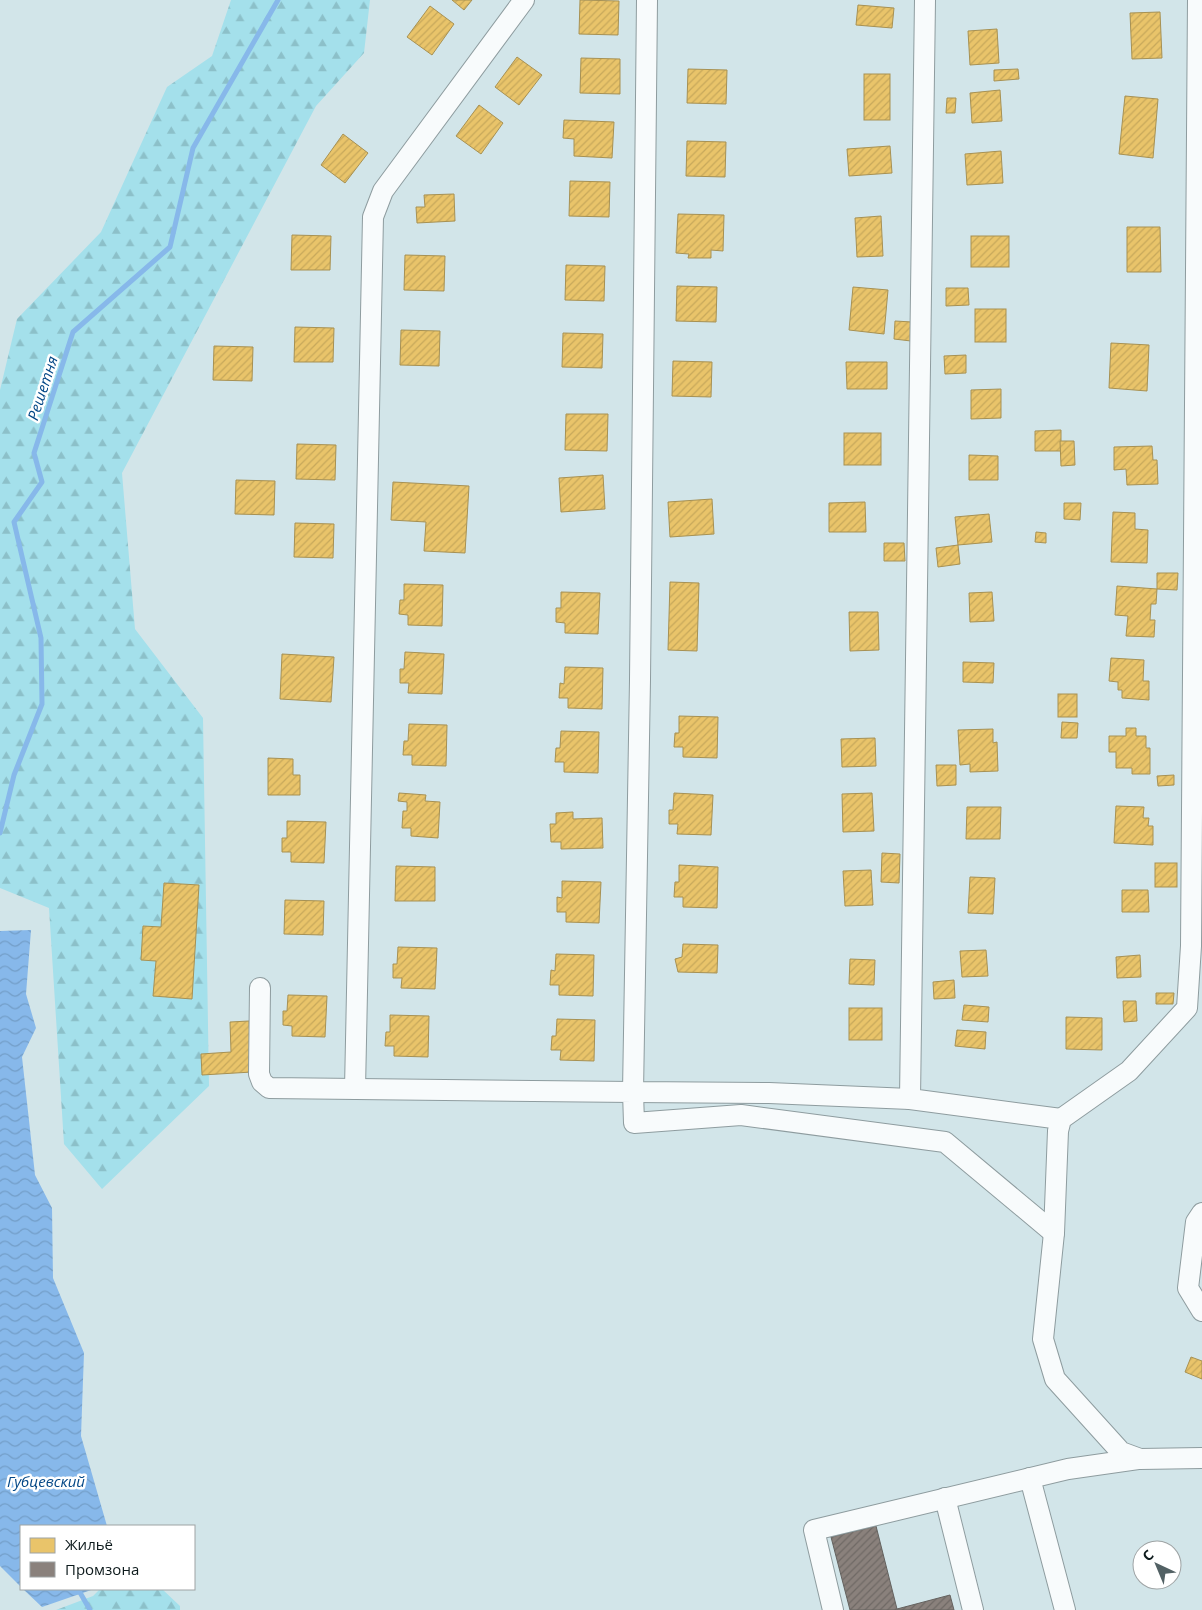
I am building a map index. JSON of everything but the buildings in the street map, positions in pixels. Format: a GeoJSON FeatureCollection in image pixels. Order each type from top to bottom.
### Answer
{"type":"FeatureCollection","features":[{"type":"Feature","properties":{"kind":"street"},"geometry":{"type":"LineString","coordinates":[[355,1089],[373,217],[383,190],[524,0]]}},
{"type":"Feature","properties":{"kind":"street"},"geometry":{"type":"LineString","coordinates":[[647,0],[634,1122],[741,1115],[945,1142],[1054,1233]]}},
{"type":"Feature","properties":{"kind":"street"},"geometry":{"type":"LineString","coordinates":[[910,1099],[925,0]]}},
{"type":"Feature","properties":{"kind":"street"},"geometry":{"type":"LineString","coordinates":[[260,988],[258,1050],[262,1082],[269,1088],[769,1092],[910,1099],[1059,1125],[1129,1071],[1195,1007],[1191,926],[1198,0]]}},
{"type":"Feature","properties":{"kind":"street"},"geometry":{"type":"LineString","coordinates":[[1059,1125],[1054,1233],[1043,1340],[1055,1378],[1121,1452],[1140,1459]]}},
{"type":"Feature","properties":{"kind":"street"},"geometry":{"type":"LineString","coordinates":[[1202,1213],[1196,1222],[1188,1288],[1202,1311]]}},
{"type":"Feature","properties":{"kind":"street"},"geometry":{"type":"LineString","coordinates":[[833,1610],[814,1530],[1068,1469],[1140,1459],[1202,1458]]}},
{"type":"Feature","properties":{"kind":"street"},"geometry":{"type":"LineString","coordinates":[[1030,1478],[1065,1610]]}},
{"type":"Feature","properties":{"kind":"street"},"geometry":{"type":"LineString","coordinates":[[945,1498],[974,1610]]}},
{"type":"Feature","properties":{"kind":"green space"},"geometry":{"type":"Polygon","coordinates":[[[231,0],[370,0],[364,53],[316,106],[122,473],[135,629],[203,718],[209,1086],[102,1189],[64,1144],[49,908],[0,888],[0,390],[17,319],[101,232],[167,87],[212,56],[231,0]]]}},
{"type":"Feature","properties":{"kind":"green space"},"geometry":{"type":"Polygon","coordinates":[[[99,1590],[163,1590],[180,1606],[180,1610],[56,1610],[93,1596],[99,1590]]]}},
{"type":"Feature","properties":{"kind":"water","name":"Губцевский"},"geometry":{"type":"Polygon","coordinates":[[[31,930],[26,994],[36,1028],[22,1057],[35,1175],[52,1208],[53,1278],[84,1353],[81,1436],[107,1525],[20,1525],[20,1586],[0,1566],[0,931],[31,930]]]}},
{"type":"Feature","properties":{"kind":"water"},"geometry":{"type":"Polygon","coordinates":[[[24,1590],[91,1590],[42,1607],[24,1590]]]}},
{"type":"Feature","properties":{"kind":"waterway","name":"Решетня"},"geometry":{"type":"LineString","coordinates":[[0,833],[14,775],[42,704],[41,638],[14,522],[42,482],[34,453],[73,332],[170,247],[193,148],[278,0]]}},
{"type":"Feature","properties":{"kind":"waterway","name":"Решетня"},"geometry":{"type":"LineString","coordinates":[[79,1590],[90,1610]]}}]}
